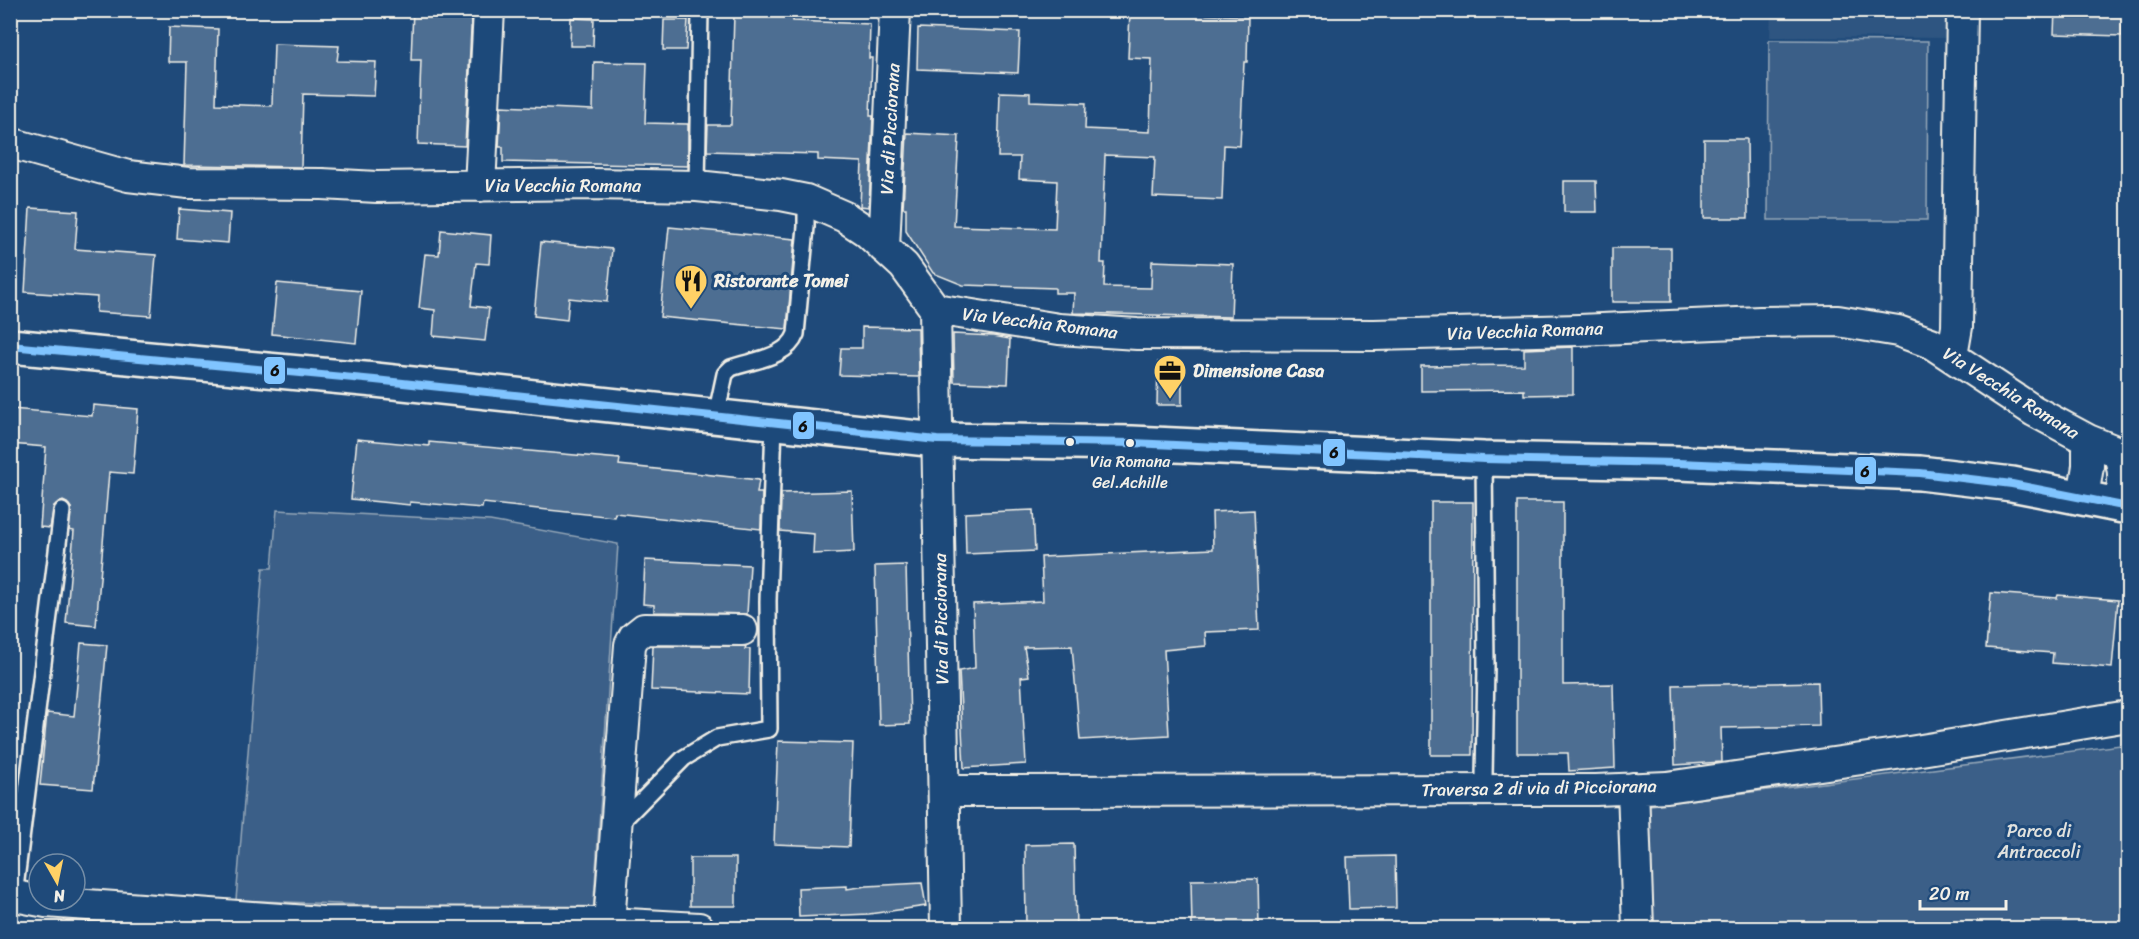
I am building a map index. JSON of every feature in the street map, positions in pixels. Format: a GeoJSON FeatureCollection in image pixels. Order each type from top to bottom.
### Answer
{"type":"FeatureCollection","features":[{"type":"Feature","properties":{"kind":"main road"},"geometry":{"type":"LineString","coordinates":[[10,346],[375,380],[937,440],[1132,443],[1484,459],[1678,463],[1920,473],[1982,480],[2123,506]]}},
{"type":"Feature","properties":{"kind":"street"},"geometry":{"type":"LineString","coordinates":[[480,186],[489,10]]}},
{"type":"Feature","properties":{"kind":"street","name":"Via di Picciorana"},"geometry":{"type":"LineString","coordinates":[[884,248],[895,10]]}},
{"type":"Feature","properties":{"kind":"street"},"geometry":{"type":"LineString","coordinates":[[1952,356],[1957,327],[1962,10]]}},
{"type":"Feature","properties":{"kind":"street","name":"Via Vecchia Romana"},"geometry":{"type":"LineString","coordinates":[[10,143],[128,176],[188,183],[322,184],[376,187],[593,184],[698,186],[781,195],[806,200],[845,217],[866,231],[904,266],[935,309],[1059,329],[1137,334],[1374,335],[1579,330],[1760,321],[1838,321],[1898,331],[1931,343],[2034,411],[2088,440],[2123,454],[2123,506]]}},
{"type":"Feature","properties":{"kind":"street","name":"Via di Picciorana"},"geometry":{"type":"LineString","coordinates":[[935,309],[946,928]]}},
{"type":"Feature","properties":{"kind":"street","name":"Via Vecchia Romana"},"geometry":{"type":"LineString","coordinates":[[2083,497],[2088,466],[2088,440]]}},
{"type":"Feature","properties":{"kind":"street"},"geometry":{"type":"LineString","coordinates":[[609,923],[630,645],[633,637],[644,629],[742,630]]}},
{"type":"Feature","properties":{"kind":"street","name":"Traversa 2 di via di Picciorana"},"geometry":{"type":"LineString","coordinates":[[945,791],[1596,790],[1667,786],[1891,755],[2128,716]]}},
{"type":"Feature","properties":{"kind":"street"},"geometry":{"type":"LineString","coordinates":[[1634,788],[1638,928]]}},
{"type":"Feature","properties":{"kind":"street"},"geometry":{"type":"LineString","coordinates":[[12,895],[46,915],[322,925],[609,923],[699,928]]}},
{"type":"Feature","properties":{"kind":"lane"},"geometry":{"type":"LineString","coordinates":[[698,186],[700,10]]}},
{"type":"Feature","properties":{"kind":"lane"},"geometry":{"type":"LineString","coordinates":[[716,416],[725,374],[731,368],[783,351],[792,343],[797,322],[806,227],[806,200]]}},
{"type":"Feature","properties":{"kind":"lane"},"geometry":{"type":"LineString","coordinates":[[616,825],[684,758],[717,738],[769,729],[768,601],[774,423]]}},
{"type":"Feature","properties":{"kind":"lane"},"geometry":{"type":"LineString","coordinates":[[1484,459],[1486,666],[1484,777]]}},
{"type":"Feature","properties":{"kind":"lane"},"geometry":{"type":"LineString","coordinates":[[12,895],[62,511]]}},
{"type":"Feature","properties":{"kind":"shaded area"},"geometry":{"type":"Polygon","coordinates":[[[1771,11],[1953,11],[1953,38],[1770,37],[1771,11]]]}},
{"type":"Feature","properties":{"kind":"green space"},"geometry":{"type":"Polygon","coordinates":[[[1769,40],[1928,41],[1927,220],[1768,220],[1769,40]]]}},
{"type":"Feature","properties":{"kind":"green space"},"geometry":{"type":"Polygon","coordinates":[[[277,510],[490,521],[618,544],[593,914],[236,900],[263,568],[272,568],[277,510]]]}},
{"type":"Feature","properties":{"kind":"green space","name":"Parco di Antraccoli"},"geometry":{"type":"Polygon","coordinates":[[[2128,744],[2128,928],[1649,928],[1643,806],[2128,744]]]}},
{"type":"Feature","properties":{"kind":"building"},"geometry":{"type":"Polygon","coordinates":[[[413,10],[472,10],[465,146],[418,144],[421,60],[411,60],[413,10]]]}},
{"type":"Feature","properties":{"kind":"building"},"geometry":{"type":"Polygon","coordinates":[[[2055,10],[2122,10],[2122,36],[2054,34],[2055,10]]]}},
{"type":"Feature","properties":{"kind":"building"},"geometry":{"type":"Polygon","coordinates":[[[1130,12],[1248,16],[1247,62],[1244,62],[1240,146],[1224,145],[1222,200],[1153,197],[1155,157],[1105,155],[1101,263],[1105,263],[1104,287],[1151,288],[1152,261],[1233,264],[1231,317],[1073,313],[1074,293],[1055,293],[1055,288],[963,285],[933,273],[906,231],[906,208],[903,208],[907,133],[959,136],[954,226],[1055,229],[1057,181],[1019,179],[1020,157],[998,157],[1000,92],[1030,93],[1030,101],[1086,103],[1085,129],[1150,132],[1152,59],[1128,58],[1130,12]]]}},
{"type":"Feature","properties":{"kind":"building"},"geometry":{"type":"Polygon","coordinates":[[[734,13],[793,16],[793,21],[870,24],[869,58],[872,58],[870,116],[873,116],[869,207],[860,206],[862,162],[818,160],[818,154],[707,151],[708,125],[731,125],[734,13]]]}},
{"type":"Feature","properties":{"kind":"building"},"geometry":{"type":"Polygon","coordinates":[[[571,18],[594,19],[593,46],[570,46],[571,18]]]}},
{"type":"Feature","properties":{"kind":"building"},"geometry":{"type":"Polygon","coordinates":[[[664,20],[688,20],[686,50],[663,50],[664,20]]]}},
{"type":"Feature","properties":{"kind":"building"},"geometry":{"type":"Polygon","coordinates":[[[169,27],[218,29],[216,104],[272,106],[274,44],[339,46],[337,61],[376,62],[374,96],[303,94],[301,167],[184,165],[187,62],[168,62],[169,27]]]}},
{"type":"Feature","properties":{"kind":"building"},"geometry":{"type":"Polygon","coordinates":[[[918,28],[1020,32],[1018,73],[917,69],[918,28]]]}},
{"type":"Feature","properties":{"kind":"building"},"geometry":{"type":"Polygon","coordinates":[[[594,62],[647,63],[645,123],[688,124],[688,166],[503,162],[503,147],[499,147],[501,106],[593,110],[594,62]]]}},
{"type":"Feature","properties":{"kind":"building"},"geometry":{"type":"Polygon","coordinates":[[[1704,139],[1747,139],[1748,218],[1704,218],[1704,139]]]}},
{"type":"Feature","properties":{"kind":"building"},"geometry":{"type":"Polygon","coordinates":[[[1564,181],[1596,181],[1597,212],[1564,212],[1564,181]]]}},
{"type":"Feature","properties":{"kind":"building"},"geometry":{"type":"Polygon","coordinates":[[[30,208],[78,211],[75,249],[156,255],[151,316],[96,312],[97,297],[25,292],[30,208]]]}},
{"type":"Feature","properties":{"kind":"building"},"geometry":{"type":"Polygon","coordinates":[[[179,209],[230,213],[228,243],[177,239],[179,209]]]}},
{"type":"Feature","properties":{"kind":"building"},"geometry":{"type":"Polygon","coordinates":[[[669,227],[795,239],[787,329],[660,317],[669,227]]]}},
{"type":"Feature","properties":{"kind":"building"},"geometry":{"type":"Polygon","coordinates":[[[441,230],[491,235],[489,264],[476,263],[471,306],[489,308],[485,341],[433,336],[435,310],[419,308],[425,254],[439,255],[441,230]]]}},
{"type":"Feature","properties":{"kind":"building"},"geometry":{"type":"Polygon","coordinates":[[[541,242],[612,249],[607,302],[569,298],[567,320],[534,316],[541,242]]]}},
{"type":"Feature","properties":{"kind":"building"},"geometry":{"type":"Polygon","coordinates":[[[1612,248],[1671,248],[1671,302],[1612,302],[1612,248]]]}},
{"type":"Feature","properties":{"kind":"building"},"geometry":{"type":"Polygon","coordinates":[[[277,283],[361,291],[356,343],[272,334],[277,283]]]}},
{"type":"Feature","properties":{"kind":"building"},"geometry":{"type":"Polygon","coordinates":[[[862,327],[918,328],[919,377],[839,375],[841,348],[862,348],[862,327]]]}},
{"type":"Feature","properties":{"kind":"building"},"geometry":{"type":"Polygon","coordinates":[[[953,334],[1010,339],[1008,384],[954,382],[953,334]]]}},
{"type":"Feature","properties":{"kind":"building"},"geometry":{"type":"Polygon","coordinates":[[[1573,347],[1573,394],[1524,395],[1524,390],[1421,391],[1421,366],[1524,365],[1524,349],[1573,347]]]}},
{"type":"Feature","properties":{"kind":"building"},"geometry":{"type":"Polygon","coordinates":[[[1158,362],[1182,362],[1182,405],[1157,405],[1158,362]]]}},
{"type":"Feature","properties":{"kind":"building"},"geometry":{"type":"Polygon","coordinates":[[[93,405],[138,409],[133,474],[109,472],[96,626],[66,623],[74,531],[69,530],[71,508],[63,501],[54,506],[50,528],[40,527],[46,447],[10,444],[12,409],[92,416],[93,405]]]}},
{"type":"Feature","properties":{"kind":"building"},"geometry":{"type":"Polygon","coordinates":[[[357,439],[429,446],[429,442],[620,459],[619,465],[759,480],[757,493],[762,493],[761,529],[615,513],[614,517],[483,503],[482,508],[410,502],[410,505],[351,499],[357,439]]]}},
{"type":"Feature","properties":{"kind":"building"},"geometry":{"type":"Polygon","coordinates":[[[852,491],[854,552],[813,554],[814,534],[780,531],[781,493],[852,491]]]}},
{"type":"Feature","properties":{"kind":"building"},"geometry":{"type":"Polygon","coordinates":[[[1431,502],[1473,502],[1472,755],[1431,755],[1431,502]]]}},
{"type":"Feature","properties":{"kind":"building"},"geometry":{"type":"Polygon","coordinates":[[[1517,502],[1563,502],[1563,685],[1613,684],[1615,768],[1569,771],[1568,753],[1517,753],[1517,502]]]}},
{"type":"Feature","properties":{"kind":"building"},"geometry":{"type":"Polygon","coordinates":[[[1033,510],[1035,551],[966,554],[965,513],[1033,510]]]}},
{"type":"Feature","properties":{"kind":"building"},"geometry":{"type":"Polygon","coordinates":[[[1254,510],[1259,630],[1205,632],[1206,646],[1164,650],[1169,735],[1080,740],[1072,646],[1024,647],[1029,676],[1021,677],[1026,764],[964,768],[959,671],[975,668],[973,604],[1043,601],[1041,557],[1213,549],[1212,512],[1254,510]]]}},
{"type":"Feature","properties":{"kind":"building"},"geometry":{"type":"Polygon","coordinates":[[[645,560],[750,565],[747,614],[654,612],[654,605],[643,604],[645,560]]]}},
{"type":"Feature","properties":{"kind":"building"},"geometry":{"type":"Polygon","coordinates":[[[906,565],[910,724],[879,725],[875,566],[906,565]]]}},
{"type":"Feature","properties":{"kind":"building"},"geometry":{"type":"Polygon","coordinates":[[[1991,593],[2118,600],[2112,668],[2052,663],[2053,653],[1986,648],[1991,593]]]}},
{"type":"Feature","properties":{"kind":"building"},"geometry":{"type":"Polygon","coordinates":[[[81,643],[107,645],[93,789],[40,785],[47,713],[74,716],[81,643]]]}},
{"type":"Feature","properties":{"kind":"building"},"geometry":{"type":"Polygon","coordinates":[[[653,646],[746,646],[745,649],[750,649],[749,694],[651,690],[653,646]]]}},
{"type":"Feature","properties":{"kind":"building"},"geometry":{"type":"Polygon","coordinates":[[[1818,682],[1819,726],[1721,728],[1722,762],[1675,765],[1673,685],[1818,682]]]}},
{"type":"Feature","properties":{"kind":"building"},"geometry":{"type":"Polygon","coordinates":[[[778,741],[853,743],[849,847],[774,844],[778,741]]]}},
{"type":"Feature","properties":{"kind":"building"},"geometry":{"type":"Polygon","coordinates":[[[1074,844],[1076,928],[1026,928],[1025,845],[1074,844]]]}},
{"type":"Feature","properties":{"kind":"building"},"geometry":{"type":"Polygon","coordinates":[[[1395,856],[1396,908],[1349,909],[1347,857],[1395,856]]]}},
{"type":"Feature","properties":{"kind":"building"},"geometry":{"type":"Polygon","coordinates":[[[690,858],[736,858],[736,906],[690,906],[690,858]]]}},
{"type":"Feature","properties":{"kind":"building"},"geometry":{"type":"Polygon","coordinates":[[[1258,879],[1259,928],[1192,928],[1191,880],[1258,879]]]}},
{"type":"Feature","properties":{"kind":"building"},"geometry":{"type":"Polygon","coordinates":[[[922,883],[926,906],[869,914],[799,917],[798,888],[847,886],[847,889],[922,883]]]}},
{"type":"Feature","properties":{"kind":"transit line","name":"6"},"geometry":{"type":"LineString","coordinates":[[10,346],[375,380],[937,440],[1132,443],[1484,459],[1678,463],[1920,473],[2012,484],[2128,507]]}},
{"type":"Feature","properties":{"kind":"place","name":"Ristorante Tomei"},"geometry":{"type":"Point","coordinates":[691,310]}},
{"type":"Feature","properties":{"kind":"place","name":"Dimensione Casa"},"geometry":{"type":"Point","coordinates":[1170,400]}},
{"type":"Feature","properties":{"kind":"place","name":"Via Romana Gel.Achille"},"geometry":{"type":"Point","coordinates":[1130,443]}}]}
